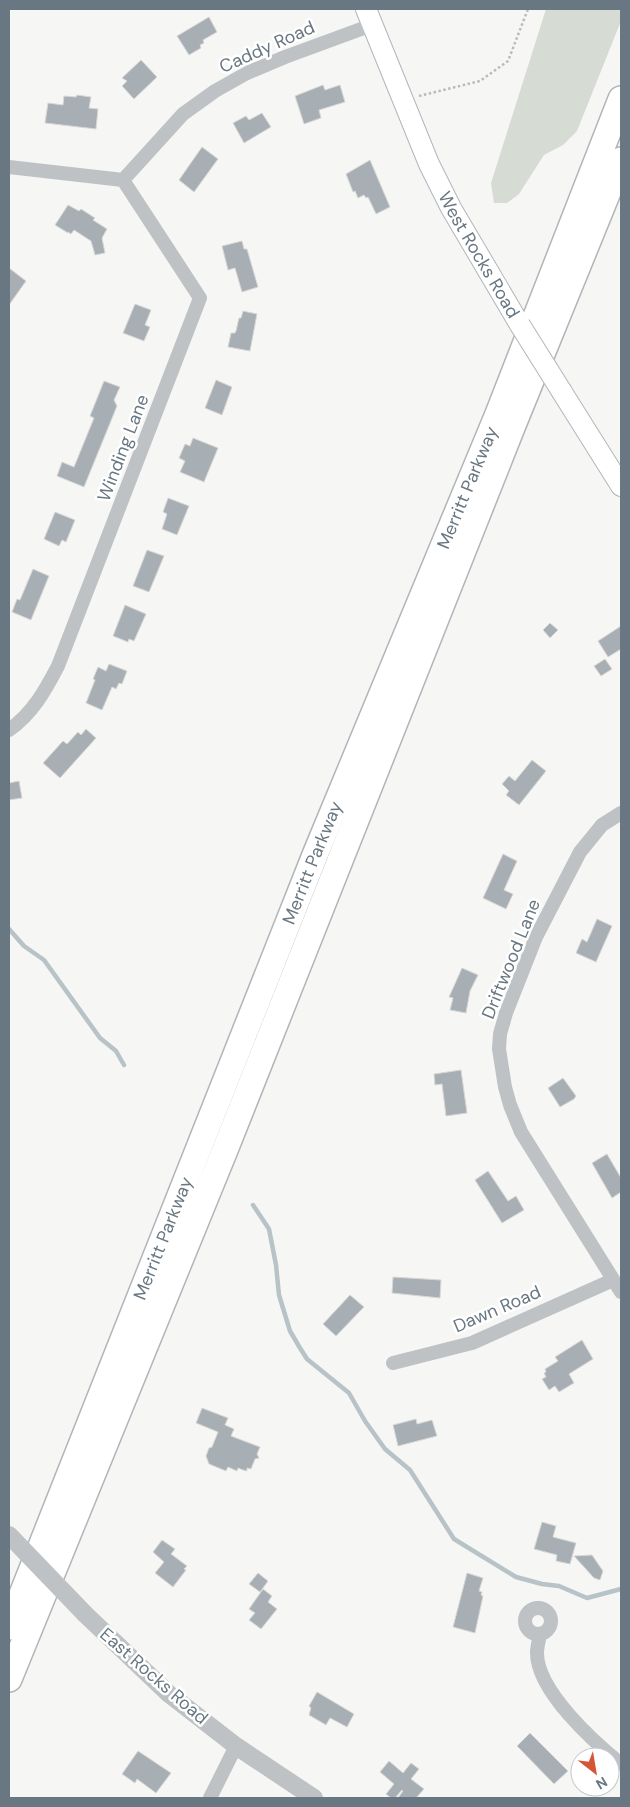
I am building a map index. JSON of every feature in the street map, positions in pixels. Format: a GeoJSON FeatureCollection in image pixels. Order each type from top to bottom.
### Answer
{"type":"FeatureCollection","features":[{"type":"Feature","properties":{"kind":"highway","name":"Merritt Parkway"},"geometry":{"type":"LineString","coordinates":[[9,1627],[312,864],[498,414],[621,99]]}},
{"type":"Feature","properties":{"kind":"highway","name":"Merritt Parkway"},"geometry":{"type":"LineString","coordinates":[[9,1680],[224,1150],[509,434],[621,160]]}},
{"type":"Feature","properties":{"kind":"main road","name":"West Rocks Road"},"geometry":{"type":"LineString","coordinates":[[369,17],[450,208],[520,325],[621,486]]}},
{"type":"Feature","properties":{"kind":"street","name":"Caddy Road"},"geometry":{"type":"LineString","coordinates":[[123,180],[183,114],[215,91],[247,73],[369,17]]}},
{"type":"Feature","properties":{"kind":"street"},"geometry":{"type":"LineString","coordinates":[[9,167],[123,180]]}},
{"type":"Feature","properties":{"kind":"street","name":"Winding Lane"},"geometry":{"type":"LineString","coordinates":[[9,730],[21,722],[32,710],[58,666],[200,298],[123,180]]}},
{"type":"Feature","properties":{"kind":"street","name":"Driftwood Lane"},"geometry":{"type":"LineString","coordinates":[[621,813],[602,825],[580,852],[536,937],[506,1013],[500,1034],[499,1049],[505,1087],[521,1132],[621,1292]]}},
{"type":"Feature","properties":{"kind":"street","name":"Dawn Road"},"geometry":{"type":"LineString","coordinates":[[393,1364],[472,1343],[613,1280]]}},
{"type":"Feature","properties":{"kind":"street","name":"East Rocks Road"},"geometry":{"type":"LineString","coordinates":[[9,1535],[85,1614],[170,1694],[236,1746],[314,1798]]}},
{"type":"Feature","properties":{"kind":"street"},"geometry":{"type":"LineString","coordinates":[[540,1634],[537,1654],[542,1673],[552,1693],[598,1745],[621,1764]]}},
{"type":"Feature","properties":{"kind":"street"},"geometry":{"type":"LineString","coordinates":[[210,1798],[236,1746]]}},
{"type":"Feature","properties":{"kind":"path"},"geometry":{"type":"LineString","coordinates":[[403,99],[480,81],[508,61],[528,9]]}},
{"type":"Feature","properties":{"kind":"shaded area"},"geometry":{"type":"Polygon","coordinates":[[[546,9],[621,9],[621,21],[577,131],[563,145],[544,155],[519,194],[507,203],[494,203],[491,183],[546,9]]]}},
{"type":"Feature","properties":{"kind":"building"},"geometry":{"type":"Polygon","coordinates":[[[209,17],[217,32],[203,40],[204,43],[200,45],[201,48],[189,55],[177,36],[209,17]]]}},
{"type":"Feature","properties":{"kind":"building"},"geometry":{"type":"Polygon","coordinates":[[[141,60],[157,77],[134,99],[122,86],[127,81],[122,78],[141,60]]]}},
{"type":"Feature","properties":{"kind":"building"},"geometry":{"type":"Polygon","coordinates":[[[323,85],[325,90],[340,85],[345,102],[319,110],[321,118],[304,124],[295,96],[323,85]]]}},
{"type":"Feature","properties":{"kind":"building"},"geometry":{"type":"Polygon","coordinates":[[[77,95],[91,97],[89,108],[98,109],[96,129],[45,123],[48,103],[63,105],[64,96],[76,97],[77,95]]]}},
{"type":"Feature","properties":{"kind":"building"},"geometry":{"type":"Polygon","coordinates":[[[262,113],[271,127],[244,143],[233,123],[246,116],[249,120],[262,113]]]}},
{"type":"Feature","properties":{"kind":"building"},"geometry":{"type":"Polygon","coordinates":[[[202,147],[218,159],[194,192],[179,180],[202,147]]]}},
{"type":"Feature","properties":{"kind":"building"},"geometry":{"type":"Polygon","coordinates":[[[370,160],[390,207],[376,214],[368,197],[366,198],[364,195],[358,198],[355,191],[353,192],[346,174],[370,160]]]}},
{"type":"Feature","properties":{"kind":"building"},"geometry":{"type":"Polygon","coordinates":[[[68,205],[79,211],[81,209],[107,229],[102,238],[105,253],[95,255],[91,241],[74,230],[71,234],[55,225],[68,205]]]}},
{"type":"Feature","properties":{"kind":"building"},"geometry":{"type":"Polygon","coordinates":[[[242,241],[244,249],[247,249],[258,287],[242,292],[235,268],[228,270],[222,246],[242,241]]]}},
{"type":"Feature","properties":{"kind":"building"},"geometry":{"type":"Polygon","coordinates":[[[9,268],[26,281],[9,305],[9,268]]]}},
{"type":"Feature","properties":{"kind":"building"},"geometry":{"type":"Polygon","coordinates":[[[135,304],[151,310],[145,325],[150,327],[144,341],[123,333],[135,304]]]}},
{"type":"Feature","properties":{"kind":"building"},"geometry":{"type":"Polygon","coordinates":[[[243,311],[257,314],[250,351],[228,347],[231,333],[235,333],[243,311]]]}},
{"type":"Feature","properties":{"kind":"building"},"geometry":{"type":"Polygon","coordinates":[[[216,380],[232,387],[222,415],[205,408],[216,380]]]}},
{"type":"Feature","properties":{"kind":"building"},"geometry":{"type":"Polygon","coordinates":[[[104,381],[120,387],[114,400],[117,406],[84,487],[57,476],[62,462],[74,467],[94,418],[90,416],[104,381]]]}},
{"type":"Feature","properties":{"kind":"building"},"geometry":{"type":"Polygon","coordinates":[[[193,438],[218,448],[204,482],[180,472],[185,461],[179,458],[185,444],[190,446],[193,438]]]}},
{"type":"Feature","properties":{"kind":"building"},"geometry":{"type":"Polygon","coordinates":[[[168,498],[189,506],[177,535],[162,529],[167,514],[163,512],[168,498]]]}},
{"type":"Feature","properties":{"kind":"building"},"geometry":{"type":"Polygon","coordinates":[[[55,512],[75,520],[66,542],[62,540],[59,546],[44,539],[55,512]]]}},
{"type":"Feature","properties":{"kind":"building"},"geometry":{"type":"Polygon","coordinates":[[[147,550],[164,556],[149,592],[133,586],[147,550]]]}},
{"type":"Feature","properties":{"kind":"building"},"geometry":{"type":"Polygon","coordinates":[[[33,569],[49,576],[31,620],[12,612],[17,599],[20,600],[33,569]]]}},
{"type":"Feature","properties":{"kind":"building"},"geometry":{"type":"Polygon","coordinates":[[[125,605],[146,614],[134,641],[129,639],[128,642],[113,636],[125,605]]]}},
{"type":"Feature","properties":{"kind":"building"},"geometry":{"type":"Polygon","coordinates":[[[550,623],[558,630],[550,638],[543,630],[550,623]]]}},
{"type":"Feature","properties":{"kind":"building"},"geometry":{"type":"Polygon","coordinates":[[[621,626],[621,649],[608,657],[598,641],[621,626]]]}},
{"type":"Feature","properties":{"kind":"building"},"geometry":{"type":"Polygon","coordinates":[[[605,659],[612,669],[601,676],[594,666],[605,659]]]}},
{"type":"Feature","properties":{"kind":"building"},"geometry":{"type":"Polygon","coordinates":[[[109,664],[127,671],[122,684],[119,683],[116,689],[112,687],[102,710],[86,703],[98,667],[106,671],[109,664]]]}},
{"type":"Feature","properties":{"kind":"building"},"geometry":{"type":"Polygon","coordinates":[[[86,729],[96,738],[60,778],[43,763],[63,741],[67,744],[78,732],[81,735],[86,729]]]}},
{"type":"Feature","properties":{"kind":"building"},"geometry":{"type":"Polygon","coordinates":[[[532,760],[546,771],[519,805],[506,795],[509,791],[502,784],[509,776],[515,781],[532,760]]]}},
{"type":"Feature","properties":{"kind":"building"},"geometry":{"type":"Polygon","coordinates":[[[19,781],[22,798],[9,800],[9,783],[19,781]]]}},
{"type":"Feature","properties":{"kind":"building"},"geometry":{"type":"Polygon","coordinates":[[[503,854],[517,861],[504,890],[513,894],[506,909],[483,898],[503,854]]]}},
{"type":"Feature","properties":{"kind":"building"},"geometry":{"type":"Polygon","coordinates":[[[597,919],[612,926],[596,962],[576,953],[582,939],[587,942],[597,919]]]}},
{"type":"Feature","properties":{"kind":"building"},"geometry":{"type":"Polygon","coordinates":[[[462,968],[478,975],[470,991],[466,1013],[450,1010],[453,998],[449,997],[462,968]]]}},
{"type":"Feature","properties":{"kind":"building"},"geometry":{"type":"Polygon","coordinates":[[[461,1070],[467,1113],[446,1116],[442,1084],[435,1085],[434,1074],[461,1070]]]}},
{"type":"Feature","properties":{"kind":"building"},"geometry":{"type":"Polygon","coordinates":[[[563,1078],[576,1096],[560,1107],[548,1088],[563,1078]]]}},
{"type":"Feature","properties":{"kind":"building"},"geometry":{"type":"Polygon","coordinates":[[[607,1154],[621,1178],[621,1192],[612,1198],[592,1163],[607,1154]]]}},
{"type":"Feature","properties":{"kind":"building"},"geometry":{"type":"Polygon","coordinates":[[[488,1171],[508,1201],[516,1196],[524,1210],[502,1223],[475,1180],[488,1171]]]}},
{"type":"Feature","properties":{"kind":"building"},"geometry":{"type":"Polygon","coordinates":[[[393,1277],[441,1280],[440,1298],[392,1293],[393,1277]]]}},
{"type":"Feature","properties":{"kind":"building"},"geometry":{"type":"Polygon","coordinates":[[[350,1295],[364,1307],[336,1336],[323,1324],[350,1295]]]}},
{"type":"Feature","properties":{"kind":"building"},"geometry":{"type":"Polygon","coordinates":[[[582,1340],[593,1359],[569,1374],[574,1383],[559,1392],[555,1386],[549,1390],[542,1379],[546,1377],[545,1369],[558,1361],[555,1357],[582,1340]]]}},
{"type":"Feature","properties":{"kind":"building"},"geometry":{"type":"Polygon","coordinates":[[[202,1408],[228,1418],[225,1425],[234,1429],[231,1436],[260,1447],[257,1454],[259,1458],[255,1459],[251,1469],[247,1468],[247,1471],[238,1468],[237,1471],[228,1467],[226,1471],[209,1464],[206,1456],[218,1432],[196,1423],[202,1408]]]}},
{"type":"Feature","properties":{"kind":"building"},"geometry":{"type":"Polygon","coordinates":[[[416,1419],[417,1424],[432,1420],[437,1436],[398,1446],[393,1425],[416,1419]]]}},
{"type":"Feature","properties":{"kind":"building"},"geometry":{"type":"Polygon","coordinates":[[[542,1522],[556,1526],[553,1537],[576,1543],[570,1564],[556,1561],[557,1555],[534,1549],[542,1522]]]}},
{"type":"Feature","properties":{"kind":"building"},"geometry":{"type":"Polygon","coordinates":[[[162,1540],[175,1549],[171,1554],[187,1566],[173,1587],[155,1573],[164,1562],[153,1552],[162,1540]]]}},
{"type":"Feature","properties":{"kind":"building"},"geometry":{"type":"Polygon","coordinates":[[[592,1555],[603,1571],[600,1580],[594,1578],[574,1556],[592,1555]]]}},
{"type":"Feature","properties":{"kind":"building"},"geometry":{"type":"Polygon","coordinates":[[[258,1573],[268,1581],[260,1592],[249,1584],[258,1573]]]}},
{"type":"Feature","properties":{"kind":"building"},"geometry":{"type":"Polygon","coordinates":[[[467,1573],[483,1578],[479,1591],[482,1592],[481,1595],[483,1596],[475,1633],[453,1627],[467,1573]]]}},
{"type":"Feature","properties":{"kind":"building"},"geometry":{"type":"Polygon","coordinates":[[[263,1589],[272,1596],[268,1602],[277,1609],[261,1629],[249,1620],[255,1613],[249,1609],[263,1589]]]}},
{"type":"Feature","properties":{"kind":"building"},"geometry":{"type":"Polygon","coordinates":[[[317,1692],[354,1714],[347,1727],[330,1718],[326,1725],[309,1715],[311,1708],[309,1706],[317,1692]]]}},
{"type":"Feature","properties":{"kind":"building"},"geometry":{"type":"Polygon","coordinates":[[[530,1733],[568,1771],[554,1784],[517,1746],[530,1733]]]}},
{"type":"Feature","properties":{"kind":"building"},"geometry":{"type":"Polygon","coordinates":[[[138,1751],[171,1773],[156,1793],[137,1779],[135,1783],[122,1774],[138,1751]]]}},
{"type":"Feature","properties":{"kind":"building"},"geometry":{"type":"Polygon","coordinates":[[[389,1761],[403,1773],[411,1763],[419,1769],[411,1779],[424,1789],[416,1798],[398,1798],[402,1790],[395,1798],[391,1798],[386,1794],[394,1784],[380,1772],[389,1761]]]}},
{"type":"Feature","properties":{"kind":"waterway"},"geometry":{"type":"LineString","coordinates":[[9,929],[24,946],[44,960],[100,1038],[116,1051],[124,1065]]}},
{"type":"Feature","properties":{"kind":"waterway"},"geometry":{"type":"LineString","coordinates":[[253,1205],[269,1229],[276,1265],[279,1295],[290,1331],[300,1348],[307,1359],[349,1393],[365,1421],[385,1449],[410,1470],[454,1539],[516,1577],[542,1584],[559,1586],[587,1598],[621,1589]]}}]}
